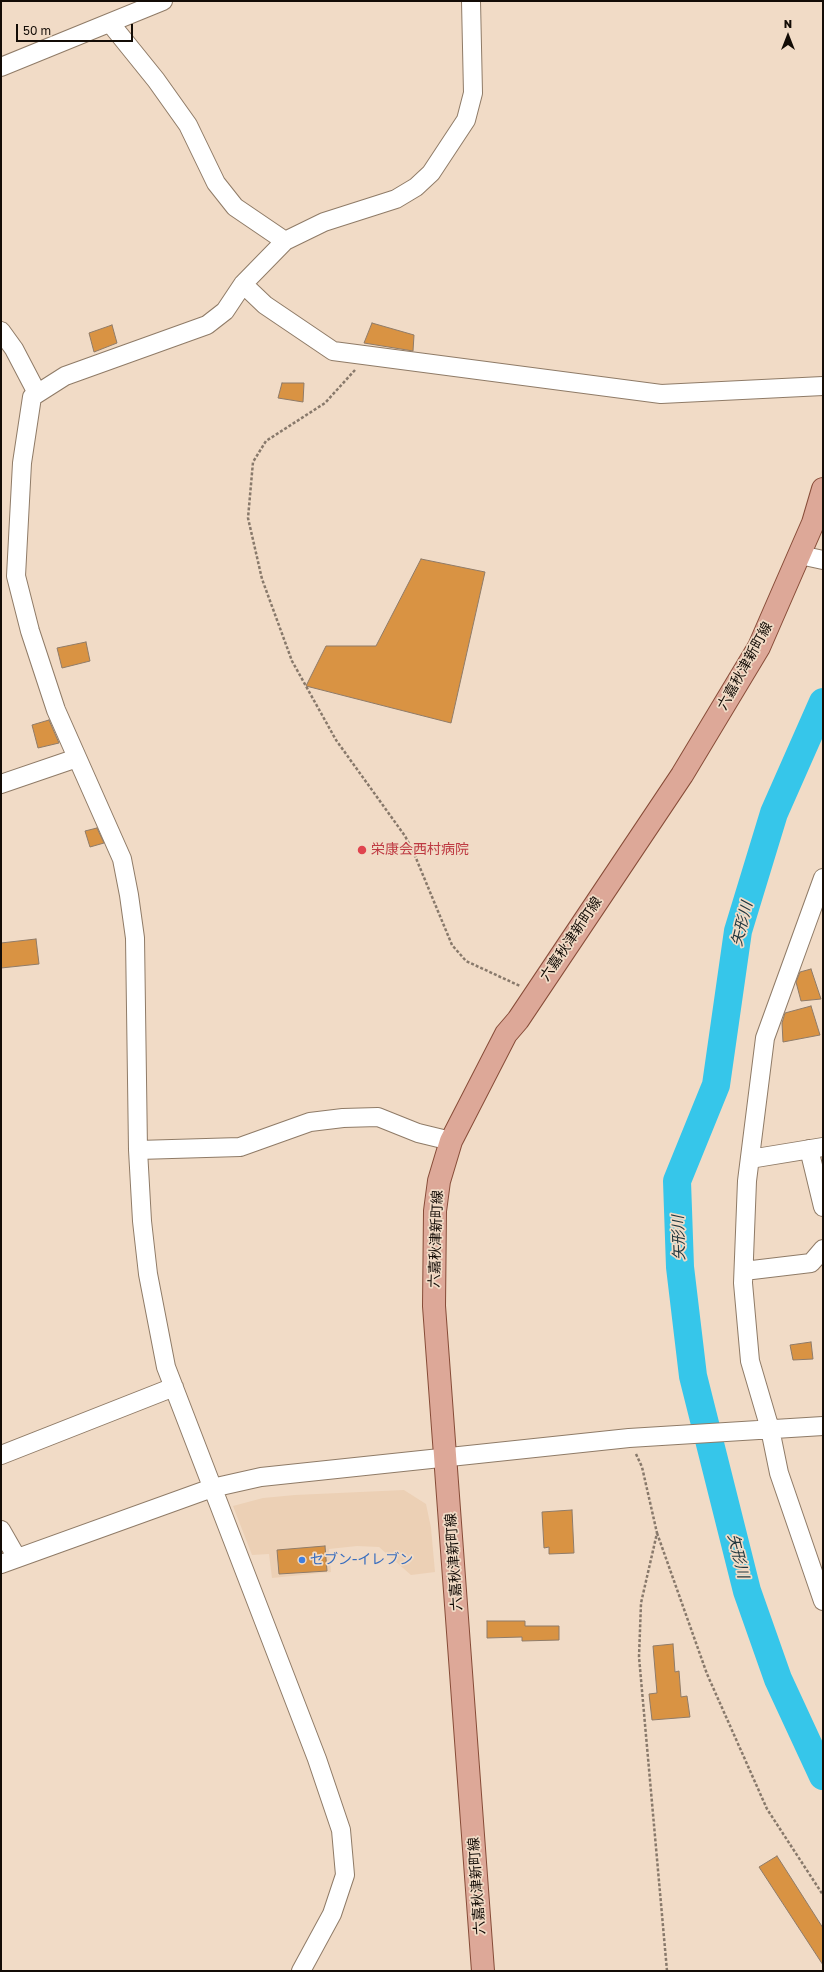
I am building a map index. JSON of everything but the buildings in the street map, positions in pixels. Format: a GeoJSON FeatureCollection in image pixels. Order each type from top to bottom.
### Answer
{"type":"FeatureCollection","features":[{"type":"Feature","properties":{"kind":"main road","name":"六嘉秋津新町線"},"geometry":{"type":"LineString","coordinates":[[484,1971],[447,1457],[434,1306],[435,1211],[439,1181],[450,1141],[506,1034],[518,1020],[534,993],[682,775],[759,647],[800,555],[813,522],[823,489]]}},
{"type":"Feature","properties":{"kind":"street"},"geometry":{"type":"LineString","coordinates":[[1,67],[110,23],[130,8],[163,1]]}},
{"type":"Feature","properties":{"kind":"street"},"geometry":{"type":"LineString","coordinates":[[301,1971],[332,1914],[345,1875],[341,1830],[316,1759],[166,1367],[148,1274],[142,1221],[138,1150],[135,938],[122,859],[56,710],[30,631],[8,575],[32,397],[65,376],[207,325],[225,311],[243,284],[285,241],[324,222],[396,199],[416,187],[431,173],[466,120],[473,93],[471,1]]}},
{"type":"Feature","properties":{"kind":"street"},"geometry":{"type":"LineString","coordinates":[[110,23],[156,80],[188,125],[216,183],[235,207],[285,241]]}},
{"type":"Feature","properties":{"kind":"street"},"geometry":{"type":"LineString","coordinates":[[243,284],[265,305],[333,351],[661,394],[823,386]]}},
{"type":"Feature","properties":{"kind":"street"},"geometry":{"type":"LineString","coordinates":[[1,331],[14,349],[37,393]]}},
{"type":"Feature","properties":{"kind":"street"},"geometry":{"type":"LineString","coordinates":[[800,555],[823,560]]}},
{"type":"Feature","properties":{"kind":"street"},"geometry":{"type":"LineString","coordinates":[[1,784],[77,758]]}},
{"type":"Feature","properties":{"kind":"street"},"geometry":{"type":"LineString","coordinates":[[822,885],[765,1038],[747,1181],[744,1271],[750,1361],[770,1429],[779,1473],[823,1601]]}},
{"type":"Feature","properties":{"kind":"street"},"geometry":{"type":"LineString","coordinates":[[138,1150],[240,1147],[310,1122],[343,1118],[378,1117],[418,1133],[450,1141]]}},
{"type":"Feature","properties":{"kind":"street"},"geometry":{"type":"LineString","coordinates":[[750,1159],[816,1148],[823,1207]]}},
{"type":"Feature","properties":{"kind":"street"},"geometry":{"type":"LineString","coordinates":[[744,1271],[811,1263],[823,1249]]}},
{"type":"Feature","properties":{"kind":"street"},"geometry":{"type":"LineString","coordinates":[[1,1455],[174,1387]]}},
{"type":"Feature","properties":{"kind":"street"},"geometry":{"type":"LineString","coordinates":[[1,1530],[9,1561],[212,1488],[261,1477],[629,1438],[823,1426]]}},
{"type":"Feature","properties":{"kind":"path"},"geometry":{"type":"LineString","coordinates":[[367,356],[325,403],[266,441],[254,462],[248,518],[262,579],[292,661],[336,740],[410,846],[452,945],[466,961],[534,993]]}},
{"type":"Feature","properties":{"kind":"path"},"geometry":{"type":"LineString","coordinates":[[629,1438],[642,1467],[657,1533],[707,1674],[767,1809],[823,1895]]}},
{"type":"Feature","properties":{"kind":"path"},"geometry":{"type":"LineString","coordinates":[[657,1533],[641,1603],[639,1657],[667,1971]]}},
{"type":"Feature","properties":{"kind":"shaded area"},"geometry":{"type":"Polygon","coordinates":[[[404,1490],[426,1504],[431,1528],[435,1572],[411,1575],[379,1547],[357,1546],[329,1549],[331,1572],[272,1578],[269,1554],[252,1555],[233,1506],[263,1498],[295,1495],[404,1490]]]}},
{"type":"Feature","properties":{"kind":"waterway","name":"矢形川"},"geometry":{"type":"LineString","coordinates":[[823,702],[774,813],[738,931],[716,1085],[677,1181],[680,1267],[693,1376],[747,1591],[778,1679],[823,1776]]}},
{"type":"Feature","properties":{"kind":"place","name":"栄康会西村病院"},"geometry":{"type":"Point","coordinates":[362,850]}},
{"type":"Feature","properties":{"kind":"place","name":"セブン-イレブン"},"geometry":{"type":"Point","coordinates":[302,1560]}}]}
